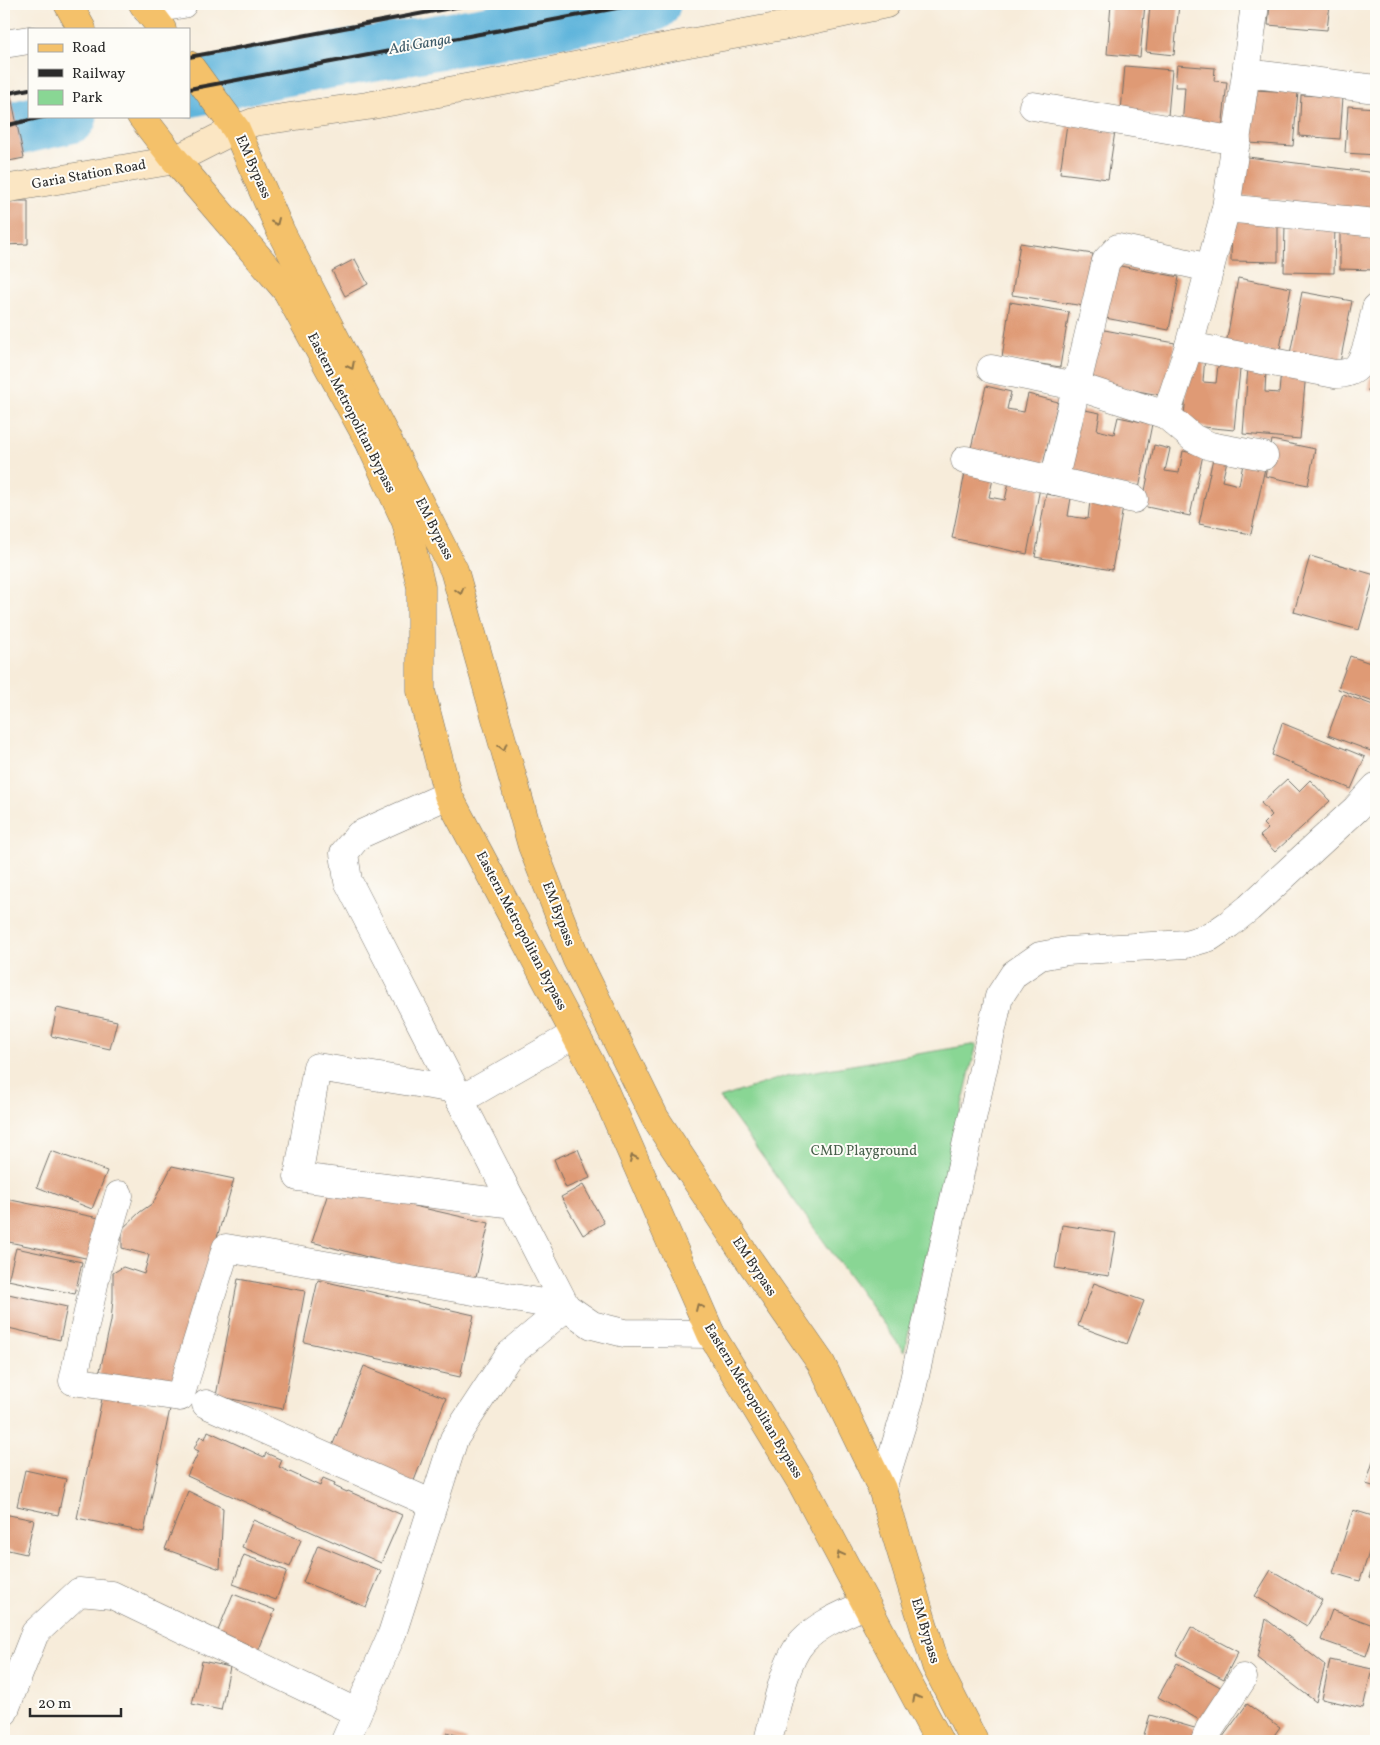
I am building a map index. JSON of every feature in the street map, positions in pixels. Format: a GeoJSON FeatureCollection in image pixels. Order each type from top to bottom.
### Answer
{"type":"FeatureCollection","features":[{"type":"Feature","properties":{"kind":"main road"},"geometry":{"type":"LineString","coordinates":[[68,4],[81,28]]}},
{"type":"Feature","properties":{"kind":"main road","name":"Garia Station Road"},"geometry":{"type":"LineString","coordinates":[[4,189],[174,160],[254,122],[367,106],[504,82],[886,4]]}},
{"type":"Feature","properties":{"kind":"main road","name":"EM Bypass"},"geometry":{"type":"LineString","coordinates":[[190,66],[236,129],[281,232],[454,570],[532,846],[576,958],[654,1118],[740,1247],[821,1363],[882,1489],[936,1666],[974,1741]]}},
{"type":"Feature","properties":{"kind":"main road","name":"Eastern Metropolitan Bypass"},"geometry":{"type":"LineString","coordinates":[[143,119],[174,160],[287,291],[369,441],[406,522],[421,587],[421,691],[448,795],[600,1083],[711,1334],[801,1482],[939,1741]]}},
{"type":"Feature","properties":{"kind":"main road"},"geometry":{"type":"LineString","coordinates":[[600,1083],[631,1070]]}},
{"type":"Feature","properties":{"kind":"street"},"geometry":{"type":"LineString","coordinates":[[151,14],[183,4]]}},
{"type":"Feature","properties":{"kind":"street"},"geometry":{"type":"LineString","coordinates":[[1166,415],[1189,346],[1226,208],[1255,4]]}},
{"type":"Feature","properties":{"kind":"street"},"geometry":{"type":"LineString","coordinates":[[4,44],[28,40]]}},
{"type":"Feature","properties":{"kind":"street"},"geometry":{"type":"LineString","coordinates":[[1246,73],[1376,89]]}},
{"type":"Feature","properties":{"kind":"street"},"geometry":{"type":"LineString","coordinates":[[1033,106],[1237,141]]}},
{"type":"Feature","properties":{"kind":"street"},"geometry":{"type":"LineString","coordinates":[[1226,208],[1376,223]]}},
{"type":"Feature","properties":{"kind":"street"},"geometry":{"type":"LineString","coordinates":[[1054,481],[1106,261],[1118,248],[1210,268]]}},
{"type":"Feature","properties":{"kind":"street"},"geometry":{"type":"LineString","coordinates":[[1189,346],[1335,374],[1347,374],[1356,368],[1364,356],[1376,308]]}},
{"type":"Feature","properties":{"kind":"street"},"geometry":{"type":"LineString","coordinates":[[991,369],[1076,386],[1166,415],[1193,438],[1210,446],[1264,456]]}},
{"type":"Feature","properties":{"kind":"street"},"geometry":{"type":"LineString","coordinates":[[965,460],[1134,499]]}},
{"type":"Feature","properties":{"kind":"street"},"geometry":{"type":"LineString","coordinates":[[882,1489],[910,1398],[999,997],[1014,974],[1040,956],[1067,951],[1186,944],[1210,937],[1230,924],[1249,908],[1356,809],[1376,787]]}},
{"type":"Feature","properties":{"kind":"street"},"geometry":{"type":"LineString","coordinates":[[448,795],[359,835],[344,853],[348,881],[566,1307]]}},
{"type":"Feature","properties":{"kind":"street"},"geometry":{"type":"LineString","coordinates":[[514,1204],[298,1177],[317,1067],[458,1095],[575,1034]]}},
{"type":"Feature","properties":{"kind":"street"},"geometry":{"type":"LineString","coordinates":[[119,1195],[98,1266],[73,1381],[180,1397],[226,1248],[566,1307],[592,1325],[624,1333],[711,1334]]}},
{"type":"Feature","properties":{"kind":"street"},"geometry":{"type":"LineString","coordinates":[[345,1741],[356,1712],[392,1634],[454,1439],[510,1355],[566,1307]]}},
{"type":"Feature","properties":{"kind":"street"},"geometry":{"type":"LineString","coordinates":[[206,1404],[433,1504]]}},
{"type":"Feature","properties":{"kind":"street"},"geometry":{"type":"LineString","coordinates":[[4,1710],[35,1633],[79,1592],[112,1595],[356,1712]]}},
{"type":"Feature","properties":{"kind":"street"},"geometry":{"type":"LineString","coordinates":[[768,1741],[787,1668],[803,1641],[828,1622],[866,1604]]}},
{"type":"Feature","properties":{"kind":"street"},"geometry":{"type":"LineString","coordinates":[[1205,1741],[1209,1730],[1243,1678]]}},
{"type":"Feature","properties":{"kind":"green space","name":"CMD Playground"},"geometry":{"type":"Polygon","coordinates":[[[977,1044],[904,1352],[720,1098],[786,1076],[977,1044]]]}},
{"type":"Feature","properties":{"kind":"building"},"geometry":{"type":"Polygon","coordinates":[[[1111,4],[1145,4],[1140,57],[1107,54],[1111,4]]]}},
{"type":"Feature","properties":{"kind":"building"},"geometry":{"type":"Polygon","coordinates":[[[1150,4],[1179,4],[1174,55],[1146,52],[1150,4]]]}},
{"type":"Feature","properties":{"kind":"building"},"geometry":{"type":"Polygon","coordinates":[[[1270,4],[1330,4],[1327,30],[1268,25],[1270,4]]]}},
{"type":"Feature","properties":{"kind":"building"},"geometry":{"type":"Polygon","coordinates":[[[4,63],[24,158],[4,162],[4,63]]]}},
{"type":"Feature","properties":{"kind":"building"},"geometry":{"type":"Polygon","coordinates":[[[1177,65],[1215,68],[1214,81],[1227,82],[1222,130],[1182,127],[1185,87],[1175,87],[1177,65]]]}},
{"type":"Feature","properties":{"kind":"building"},"geometry":{"type":"Polygon","coordinates":[[[1125,66],[1172,70],[1168,116],[1121,111],[1125,66]]]}},
{"type":"Feature","properties":{"kind":"building"},"geometry":{"type":"Polygon","coordinates":[[[1253,90],[1298,92],[1293,146],[1249,143],[1253,90]]]}},
{"type":"Feature","properties":{"kind":"building"},"geometry":{"type":"Polygon","coordinates":[[[1301,95],[1343,97],[1340,139],[1299,136],[1301,95]]]}},
{"type":"Feature","properties":{"kind":"building"},"geometry":{"type":"Polygon","coordinates":[[[1348,106],[1376,108],[1376,155],[1345,153],[1348,106]]]}},
{"type":"Feature","properties":{"kind":"building"},"geometry":{"type":"Polygon","coordinates":[[[1067,124],[1115,131],[1108,179],[1060,173],[1067,124]]]}},
{"type":"Feature","properties":{"kind":"building"},"geometry":{"type":"Polygon","coordinates":[[[1240,156],[1376,173],[1373,212],[1235,195],[1240,156]]]}},
{"type":"Feature","properties":{"kind":"building"},"geometry":{"type":"Polygon","coordinates":[[[4,201],[28,201],[28,244],[4,245],[4,201]]]}},
{"type":"Feature","properties":{"kind":"building"},"geometry":{"type":"Polygon","coordinates":[[[1232,221],[1278,221],[1278,262],[1231,261],[1232,221]]]}},
{"type":"Feature","properties":{"kind":"building"},"geometry":{"type":"Polygon","coordinates":[[[1285,224],[1335,225],[1334,273],[1284,272],[1285,224]]]}},
{"type":"Feature","properties":{"kind":"building"},"geometry":{"type":"Polygon","coordinates":[[[1340,232],[1376,233],[1376,270],[1340,269],[1340,232]]]}},
{"type":"Feature","properties":{"kind":"building"},"geometry":{"type":"Polygon","coordinates":[[[1020,243],[1093,254],[1084,306],[1012,295],[1020,243]]]}},
{"type":"Feature","properties":{"kind":"building"},"geometry":{"type":"Polygon","coordinates":[[[355,259],[368,284],[345,296],[332,271],[355,259]]]}},
{"type":"Feature","properties":{"kind":"building"},"geometry":{"type":"Polygon","coordinates":[[[1115,265],[1179,277],[1169,330],[1105,318],[1115,265]]]}},
{"type":"Feature","properties":{"kind":"building"},"geometry":{"type":"Polygon","coordinates":[[[1238,278],[1291,288],[1279,354],[1226,344],[1238,278]]]}},
{"type":"Feature","properties":{"kind":"building"},"geometry":{"type":"Polygon","coordinates":[[[1302,292],[1352,301],[1339,368],[1289,359],[1302,292]]]}},
{"type":"Feature","properties":{"kind":"building"},"geometry":{"type":"Polygon","coordinates":[[[1010,302],[1069,312],[1060,367],[1002,358],[1010,302]]]}},
{"type":"Feature","properties":{"kind":"building"},"geometry":{"type":"Polygon","coordinates":[[[1099,329],[1175,343],[1165,396],[1088,382],[1099,329]]]}},
{"type":"Feature","properties":{"kind":"building"},"geometry":{"type":"Polygon","coordinates":[[[1376,352],[1376,392],[1368,391],[1376,352]]]}},
{"type":"Feature","properties":{"kind":"building"},"geometry":{"type":"Polygon","coordinates":[[[1190,355],[1205,356],[1203,382],[1216,383],[1219,357],[1241,360],[1234,430],[1183,425],[1190,355]]]}},
{"type":"Feature","properties":{"kind":"building"},"geometry":{"type":"Polygon","coordinates":[[[1248,367],[1266,369],[1265,392],[1279,393],[1281,370],[1306,372],[1300,439],[1243,434],[1248,367]]]}},
{"type":"Feature","properties":{"kind":"building"},"geometry":{"type":"Polygon","coordinates":[[[986,386],[1011,392],[1007,409],[1024,412],[1028,394],[1058,402],[1042,469],[970,452],[986,386]]]}},
{"type":"Feature","properties":{"kind":"building"},"geometry":{"type":"Polygon","coordinates":[[[1075,408],[1100,413],[1097,430],[1114,434],[1118,417],[1152,424],[1139,489],[1062,474],[1075,408]]]}},
{"type":"Feature","properties":{"kind":"building"},"geometry":{"type":"Polygon","coordinates":[[[1272,440],[1315,449],[1308,485],[1265,476],[1272,440]]]}},
{"type":"Feature","properties":{"kind":"building"},"geometry":{"type":"Polygon","coordinates":[[[1154,445],[1170,449],[1165,471],[1179,473],[1183,451],[1203,455],[1190,516],[1142,506],[1154,445]]]}},
{"type":"Feature","properties":{"kind":"building"},"geometry":{"type":"Polygon","coordinates":[[[1213,458],[1227,461],[1222,481],[1239,485],[1243,464],[1265,468],[1251,534],[1199,524],[1213,458]]]}},
{"type":"Feature","properties":{"kind":"building"},"geometry":{"type":"Polygon","coordinates":[[[965,473],[993,479],[989,497],[1005,500],[1009,482],[1040,488],[1027,554],[952,538],[965,473]]]}},
{"type":"Feature","properties":{"kind":"building"},"geometry":{"type":"Polygon","coordinates":[[[1046,494],[1071,498],[1068,516],[1088,519],[1090,501],[1123,507],[1112,570],[1035,557],[1046,494]]]}},
{"type":"Feature","properties":{"kind":"building"},"geometry":{"type":"Polygon","coordinates":[[[1310,556],[1375,575],[1359,630],[1294,612],[1310,556]]]}},
{"type":"Feature","properties":{"kind":"building"},"geometry":{"type":"Polygon","coordinates":[[[1350,656],[1376,665],[1376,703],[1338,689],[1350,656]]]}},
{"type":"Feature","properties":{"kind":"building"},"geometry":{"type":"Polygon","coordinates":[[[1343,694],[1376,706],[1376,753],[1328,735],[1343,694]]]}},
{"type":"Feature","properties":{"kind":"building"},"geometry":{"type":"Polygon","coordinates":[[[1282,723],[1365,757],[1351,789],[1272,755],[1282,723]]]}},
{"type":"Feature","properties":{"kind":"building"},"geometry":{"type":"Polygon","coordinates":[[[1287,779],[1299,791],[1310,780],[1330,801],[1275,852],[1260,836],[1268,829],[1263,824],[1272,815],[1261,803],[1287,779]]]}},
{"type":"Feature","properties":{"kind":"building"},"geometry":{"type":"Polygon","coordinates":[[[57,1008],[117,1021],[110,1049],[51,1036],[57,1008]]]}},
{"type":"Feature","properties":{"kind":"building"},"geometry":{"type":"Polygon","coordinates":[[[578,1149],[590,1178],[566,1188],[554,1159],[578,1149]]]}},
{"type":"Feature","properties":{"kind":"building"},"geometry":{"type":"Polygon","coordinates":[[[51,1151],[107,1171],[92,1209],[37,1187],[51,1151]]]}},
{"type":"Feature","properties":{"kind":"building"},"geometry":{"type":"Polygon","coordinates":[[[172,1166],[234,1179],[174,1386],[99,1375],[111,1321],[113,1273],[123,1267],[144,1274],[149,1255],[122,1248],[122,1229],[153,1203],[172,1166]]]}},
{"type":"Feature","properties":{"kind":"building"},"geometry":{"type":"Polygon","coordinates":[[[583,1185],[604,1223],[583,1235],[561,1197],[583,1185]]]}},
{"type":"Feature","properties":{"kind":"building"},"geometry":{"type":"Polygon","coordinates":[[[330,1187],[489,1223],[474,1286],[312,1242],[330,1187]]]}},
{"type":"Feature","properties":{"kind":"building"},"geometry":{"type":"Polygon","coordinates":[[[6,1199],[104,1219],[95,1260],[4,1241],[4,1207],[6,1199]]]}},
{"type":"Feature","properties":{"kind":"building"},"geometry":{"type":"Polygon","coordinates":[[[1062,1225],[1116,1233],[1109,1276],[1055,1268],[1062,1225]]]}},
{"type":"Feature","properties":{"kind":"building"},"geometry":{"type":"Polygon","coordinates":[[[16,1248],[82,1262],[75,1294],[8,1280],[16,1248]]]}},
{"type":"Feature","properties":{"kind":"building"},"geometry":{"type":"Polygon","coordinates":[[[238,1279],[305,1291],[283,1409],[216,1396],[238,1279]]]}},
{"type":"Feature","properties":{"kind":"building"},"geometry":{"type":"Polygon","coordinates":[[[318,1280],[474,1315],[460,1377],[304,1342],[318,1280]]]}},
{"type":"Feature","properties":{"kind":"building"},"geometry":{"type":"Polygon","coordinates":[[[1094,1283],[1144,1301],[1127,1344],[1078,1326],[1094,1283]]]}},
{"type":"Feature","properties":{"kind":"building"},"geometry":{"type":"Polygon","coordinates":[[[4,1293],[67,1307],[60,1340],[4,1327],[4,1293]]]}},
{"type":"Feature","properties":{"kind":"building"},"geometry":{"type":"Polygon","coordinates":[[[364,1366],[446,1398],[412,1486],[329,1454],[364,1366]]]}},
{"type":"Feature","properties":{"kind":"building"},"geometry":{"type":"Polygon","coordinates":[[[103,1394],[170,1409],[144,1532],[77,1518],[103,1394]]]}},
{"type":"Feature","properties":{"kind":"building"},"geometry":{"type":"Polygon","coordinates":[[[208,1431],[264,1457],[266,1453],[282,1460],[279,1467],[320,1486],[323,1478],[335,1483],[334,1486],[402,1515],[381,1563],[187,1476],[199,1451],[194,1449],[200,1436],[205,1439],[208,1431]]]}},
{"type":"Feature","properties":{"kind":"building"},"geometry":{"type":"Polygon","coordinates":[[[1376,1452],[1376,1487],[1366,1484],[1376,1452]]]}},
{"type":"Feature","properties":{"kind":"building"},"geometry":{"type":"Polygon","coordinates":[[[25,1470],[66,1479],[58,1515],[17,1506],[25,1470]]]}},
{"type":"Feature","properties":{"kind":"building"},"geometry":{"type":"Polygon","coordinates":[[[188,1491],[223,1508],[220,1569],[165,1549],[188,1491]]]}},
{"type":"Feature","properties":{"kind":"building"},"geometry":{"type":"Polygon","coordinates":[[[1353,1510],[1376,1517],[1376,1530],[1360,1581],[1333,1573],[1353,1510]]]}},
{"type":"Feature","properties":{"kind":"building"},"geometry":{"type":"Polygon","coordinates":[[[4,1514],[34,1520],[26,1554],[4,1549],[4,1514]]]}},
{"type":"Feature","properties":{"kind":"building"},"geometry":{"type":"Polygon","coordinates":[[[253,1520],[301,1540],[290,1567],[242,1547],[253,1520]]]}},
{"type":"Feature","properties":{"kind":"building"},"geometry":{"type":"Polygon","coordinates":[[[318,1545],[381,1571],[366,1607],[303,1582],[318,1545]]]}},
{"type":"Feature","properties":{"kind":"building"},"geometry":{"type":"Polygon","coordinates":[[[244,1555],[287,1571],[276,1600],[233,1584],[244,1555]]]}},
{"type":"Feature","properties":{"kind":"building"},"geometry":{"type":"Polygon","coordinates":[[[1376,1557],[1376,1581],[1369,1578],[1376,1557]]]}},
{"type":"Feature","properties":{"kind":"building"},"geometry":{"type":"Polygon","coordinates":[[[1271,1570],[1322,1600],[1307,1626],[1255,1596],[1271,1570]]]}},
{"type":"Feature","properties":{"kind":"building"},"geometry":{"type":"Polygon","coordinates":[[[233,1594],[275,1610],[257,1654],[215,1638],[233,1594]]]}},
{"type":"Feature","properties":{"kind":"building"},"geometry":{"type":"Polygon","coordinates":[[[1332,1610],[1376,1626],[1366,1656],[1321,1640],[1332,1610]]]}},
{"type":"Feature","properties":{"kind":"building"},"geometry":{"type":"Polygon","coordinates":[[[1266,1619],[1325,1665],[1316,1702],[1257,1657],[1266,1619]]]}},
{"type":"Feature","properties":{"kind":"building"},"geometry":{"type":"Polygon","coordinates":[[[1191,1627],[1238,1652],[1224,1679],[1176,1655],[1191,1627]]]}},
{"type":"Feature","properties":{"kind":"building"},"geometry":{"type":"Polygon","coordinates":[[[1330,1660],[1372,1669],[1363,1708],[1322,1699],[1330,1660]]]}},
{"type":"Feature","properties":{"kind":"building"},"geometry":{"type":"Polygon","coordinates":[[[202,1661],[230,1667],[221,1710],[192,1704],[202,1661]]]}},
{"type":"Feature","properties":{"kind":"building"},"geometry":{"type":"Polygon","coordinates":[[[1177,1663],[1224,1689],[1205,1723],[1158,1697],[1177,1663]]]}},
{"type":"Feature","properties":{"kind":"building"},"geometry":{"type":"Polygon","coordinates":[[[1247,1704],[1280,1727],[1270,1741],[1220,1741],[1247,1704]]]}},
{"type":"Feature","properties":{"kind":"building"},"geometry":{"type":"Polygon","coordinates":[[[1150,1715],[1198,1729],[1194,1741],[1142,1741],[1150,1715]]]}},
{"type":"Feature","properties":{"kind":"building"},"geometry":{"type":"Polygon","coordinates":[[[447,1732],[467,1739],[466,1741],[443,1741],[447,1732]]]}},
{"type":"Feature","properties":{"kind":"waterway","name":"Adi Ganga"},"geometry":{"type":"LineString","coordinates":[[190,90],[267,72],[653,4]]}},
{"type":"Feature","properties":{"kind":"waterway","name":"Adi Ganga"},"geometry":{"type":"LineString","coordinates":[[4,131],[61,118]]}},
{"type":"Feature","properties":{"kind":"railway"},"geometry":{"type":"LineString","coordinates":[[190,57],[472,4]]}},
{"type":"Feature","properties":{"kind":"railway"},"geometry":{"type":"LineString","coordinates":[[190,89],[638,4]]}},
{"type":"Feature","properties":{"kind":"railway"},"geometry":{"type":"LineString","coordinates":[[4,94],[28,89]]}},
{"type":"Feature","properties":{"kind":"railway"},"geometry":{"type":"LineString","coordinates":[[4,126],[38,118]]}}]}
